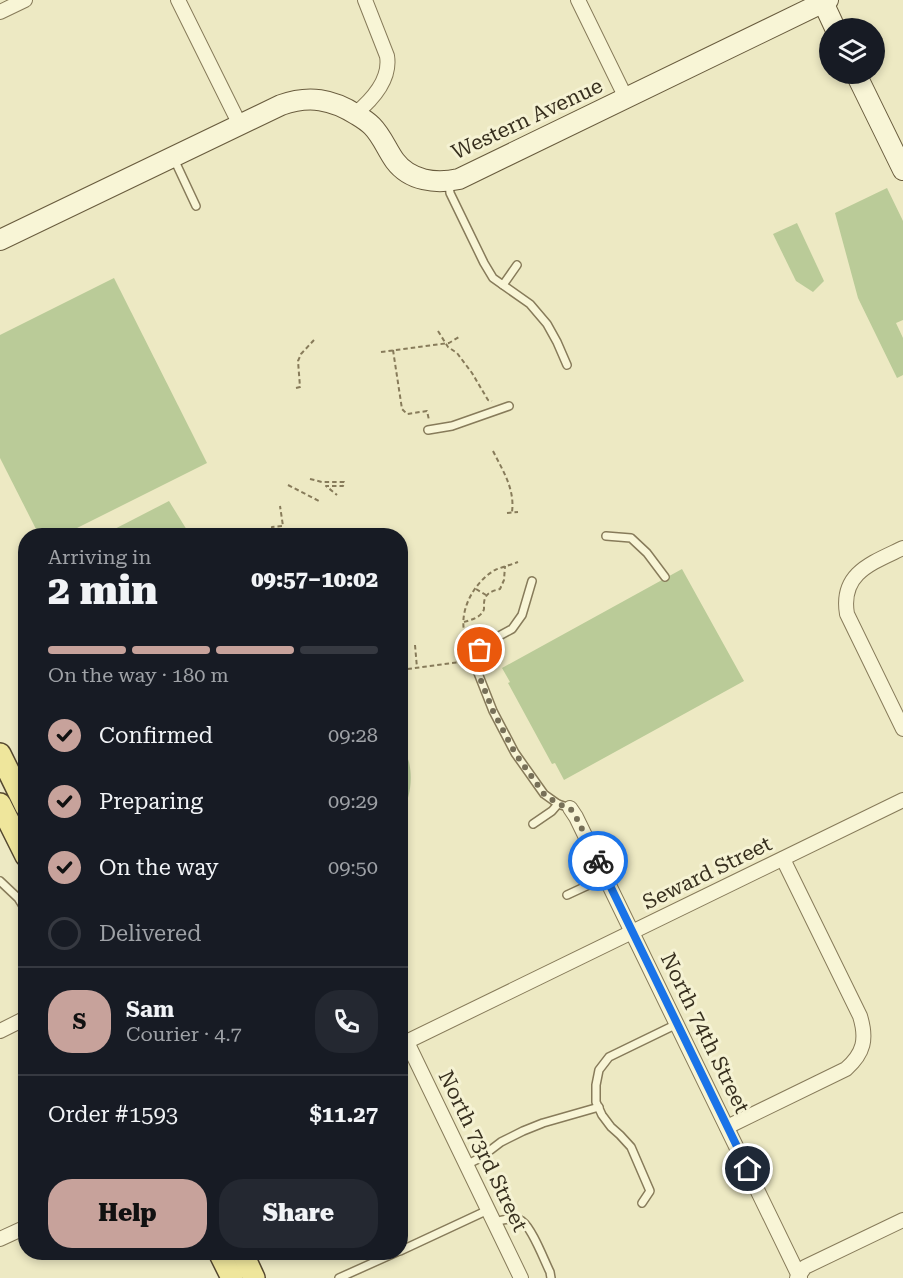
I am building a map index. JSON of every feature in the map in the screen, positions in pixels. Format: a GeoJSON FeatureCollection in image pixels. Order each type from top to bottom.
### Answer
{"type":"FeatureCollection","features":[{"type":"Feature","properties":{"kind":"main road"},"geometry":{"type":"LineString","coordinates":[[0,754],[18,831]]}},
{"type":"Feature","properties":{"kind":"main road"},"geometry":{"type":"LineString","coordinates":[[223,1260],[232,1278]]}},
{"type":"Feature","properties":{"kind":"main road"},"geometry":{"type":"LineString","coordinates":[[246,1260],[254,1278]]}},
{"type":"Feature","properties":{"kind":"street"},"geometry":{"type":"LineString","coordinates":[[0,12],[25,0]]}},
{"type":"Feature","properties":{"kind":"street"},"geometry":{"type":"LineString","coordinates":[[178,0],[240,125]]}},
{"type":"Feature","properties":{"kind":"street"},"geometry":{"type":"LineString","coordinates":[[355,114],[385,80],[388,64],[365,0]]}},
{"type":"Feature","properties":{"kind":"street"},"geometry":{"type":"LineString","coordinates":[[578,0],[626,98]]}},
{"type":"Feature","properties":{"kind":"street"},"geometry":{"type":"LineString","coordinates":[[824,1],[831,18]]}},
{"type":"Feature","properties":{"kind":"street","name":"Western Avenue"},"geometry":{"type":"LineString","coordinates":[[0,240],[292,101],[309,99],[343,106],[370,124],[395,160],[411,175],[438,182],[448,181],[465,176],[824,1]]}},
{"type":"Feature","properties":{"kind":"street"},"geometry":{"type":"LineString","coordinates":[[862,84],[898,145],[903,170]]}},
{"type":"Feature","properties":{"kind":"street"},"geometry":{"type":"LineString","coordinates":[[903,548],[868,565],[856,575],[849,585],[846,597],[847,614],[903,729]]}},
{"type":"Feature","properties":{"kind":"street","name":"Seward Street"},"geometry":{"type":"LineString","coordinates":[[408,1042],[903,800]]}},
{"type":"Feature","properties":{"kind":"street","name":"North 74th Street"},"geometry":{"type":"LineString","coordinates":[[564,806],[576,817],[606,877],[799,1277]]}},
{"type":"Feature","properties":{"kind":"street"},"geometry":{"type":"LineString","coordinates":[[727,1127],[846,1069],[862,1047],[864,1036],[860,1016],[783,859]]}},
{"type":"Feature","properties":{"kind":"street"},"geometry":{"type":"LineString","coordinates":[[0,1031],[18,1022]]}},
{"type":"Feature","properties":{"kind":"street","name":"North 73rd Street"},"geometry":{"type":"LineString","coordinates":[[408,1052],[521,1278]]}},
{"type":"Feature","properties":{"kind":"street"},"geometry":{"type":"LineString","coordinates":[[799,1277],[805,1267],[903,1220]]}},
{"type":"Feature","properties":{"kind":"street"},"geometry":{"type":"LineString","coordinates":[[0,1239],[18,1231]]}},
{"type":"Feature","properties":{"kind":"lane"},"geometry":{"type":"LineString","coordinates":[[173,157],[196,206]]}},
{"type":"Feature","properties":{"kind":"lane"},"geometry":{"type":"LineString","coordinates":[[448,181],[450,193],[484,263],[494,278],[530,304],[548,324],[567,365]]}},
{"type":"Feature","properties":{"kind":"lane"},"geometry":{"type":"LineString","coordinates":[[503,285],[517,265]]}},
{"type":"Feature","properties":{"kind":"lane"},"geometry":{"type":"LineString","coordinates":[[431,430],[453,426],[509,406]]}},
{"type":"Feature","properties":{"kind":"lane"},"geometry":{"type":"LineString","coordinates":[[606,536],[631,538],[647,553],[666,577]]}},
{"type":"Feature","properties":{"kind":"lane"},"geometry":{"type":"LineString","coordinates":[[532,581],[522,615],[512,629],[488,642],[480,650],[476,660],[478,673],[493,711],[515,753],[544,794],[564,806]]}},
{"type":"Feature","properties":{"kind":"lane"},"geometry":{"type":"LineString","coordinates":[[533,824],[564,806]]}},
{"type":"Feature","properties":{"kind":"lane"},"geometry":{"type":"LineString","coordinates":[[567,895],[606,877]]}},
{"type":"Feature","properties":{"kind":"lane"},"geometry":{"type":"LineString","coordinates":[[0,881],[18,898]]}},
{"type":"Feature","properties":{"kind":"lane"},"geometry":{"type":"LineString","coordinates":[[642,1203],[650,1191],[630,1147],[602,1115],[596,1102],[596,1085],[599,1070],[609,1057],[677,1024]]}},
{"type":"Feature","properties":{"kind":"lane"},"geometry":{"type":"LineString","coordinates":[[466,1165],[480,1158],[501,1142],[523,1131],[598,1107]]}},
{"type":"Feature","properties":{"kind":"lane"},"geometry":{"type":"LineString","coordinates":[[408,1248],[491,1216],[516,1219],[522,1221],[530,1230],[551,1278]]}},
{"type":"Feature","properties":{"kind":"lane"},"geometry":{"type":"LineString","coordinates":[[339,1278],[379,1260]]}},
{"type":"Feature","properties":{"kind":"path"},"geometry":{"type":"LineString","coordinates":[[438,331],[472,373],[489,400],[499,402]]}},
{"type":"Feature","properties":{"kind":"path"},"geometry":{"type":"LineString","coordinates":[[381,352],[449,343],[459,337]]}},
{"type":"Feature","properties":{"kind":"path"},"geometry":{"type":"LineString","coordinates":[[296,388],[300,387],[297,366],[301,354],[314,340]]}},
{"type":"Feature","properties":{"kind":"path"},"geometry":{"type":"LineString","coordinates":[[393,350],[402,409],[406,414],[427,411],[429,420],[433,421],[431,430]]}},
{"type":"Feature","properties":{"kind":"path"},"geometry":{"type":"LineString","coordinates":[[493,451],[512,492],[512,512]]}},
{"type":"Feature","properties":{"kind":"path"},"geometry":{"type":"LineString","coordinates":[[310,479],[322,482],[344,482],[343,486],[326,486],[337,495]]}},
{"type":"Feature","properties":{"kind":"path"},"geometry":{"type":"LineString","coordinates":[[288,485],[320,501]]}},
{"type":"Feature","properties":{"kind":"path"},"geometry":{"type":"LineString","coordinates":[[272,528],[283,525],[280,507]]}},
{"type":"Feature","properties":{"kind":"path"},"geometry":{"type":"LineString","coordinates":[[507,513],[519,512]]}},
{"type":"Feature","properties":{"kind":"path"},"geometry":{"type":"LineString","coordinates":[[465,635],[465,608],[475,589],[486,576],[518,562]]}},
{"type":"Feature","properties":{"kind":"path"},"geometry":{"type":"LineString","coordinates":[[464,622],[476,618],[483,612],[486,595],[500,589],[504,580],[505,566]]}},
{"type":"Feature","properties":{"kind":"path"},"geometry":{"type":"LineString","coordinates":[[475,589],[486,595]]}},
{"type":"Feature","properties":{"kind":"path"},"geometry":{"type":"LineString","coordinates":[[415,645],[417,668]]}},
{"type":"Feature","properties":{"kind":"path"},"geometry":{"type":"LineString","coordinates":[[408,669],[470,661]]}},
{"type":"Feature","properties":{"kind":"green space"},"geometry":{"type":"Polygon","coordinates":[[[887,188],[903,221],[903,320],[896,323],[903,338],[903,375],[897,378],[858,298],[835,213],[887,188]]]}},
{"type":"Feature","properties":{"kind":"green space"},"geometry":{"type":"Polygon","coordinates":[[[797,223],[824,281],[813,292],[796,281],[773,234],[797,223]]]}},
{"type":"Feature","properties":{"kind":"green space"},"geometry":{"type":"Polygon","coordinates":[[[114,278],[207,463],[77,528],[35,528],[0,458],[0,335],[114,278]]]}},
{"type":"Feature","properties":{"kind":"green space"},"geometry":{"type":"Polygon","coordinates":[[[169,501],[186,528],[117,528],[169,501]]]}},
{"type":"Feature","properties":{"kind":"green space"},"geometry":{"type":"Polygon","coordinates":[[[682,569],[744,681],[564,780],[555,763],[552,764],[502,668],[682,569]]]}},
{"type":"Feature","properties":{"kind":"green space"},"geometry":{"type":"Polygon","coordinates":[[[408,759],[411,775],[408,798],[408,759]]]}},
{"type":"Feature","properties":{"kind":"way so far"},"geometry":{"type":"LineString","coordinates":[[480,650],[476,660],[478,673],[493,711],[515,753],[544,794],[558,804],[570,808],[598,861]]}},
{"type":"Feature","properties":{"kind":"route"},"geometry":{"type":"LineString","coordinates":[[598,861],[748,1169]]}}]}
